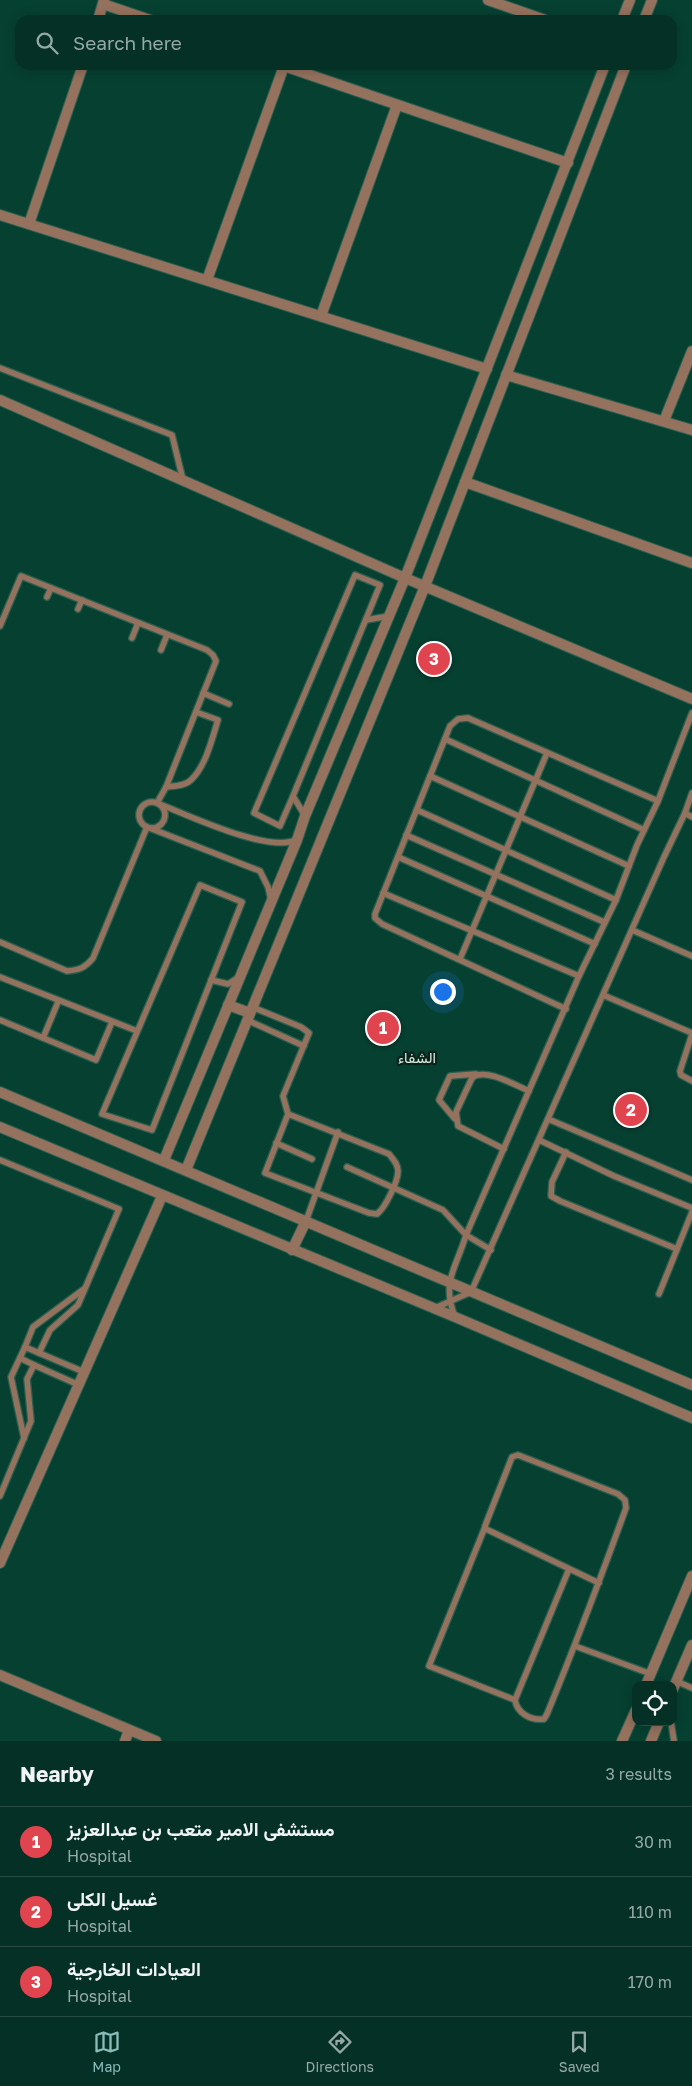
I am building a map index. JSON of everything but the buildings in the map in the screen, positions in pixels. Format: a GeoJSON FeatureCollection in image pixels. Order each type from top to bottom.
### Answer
{"type":"FeatureCollection","features":[{"type":"Feature","properties":{"kind":"street"},"geometry":{"type":"LineString","coordinates":[[624,15],[630,0]]}},
{"type":"Feature","properties":{"kind":"street"},"geometry":{"type":"LineString","coordinates":[[646,15],[652,0]]}},
{"type":"Feature","properties":{"kind":"street"},"geometry":{"type":"LineString","coordinates":[[493,1],[531,15]]}},
{"type":"Feature","properties":{"kind":"street"},"geometry":{"type":"LineString","coordinates":[[100,15],[104,2],[137,15]]}},
{"type":"Feature","properties":{"kind":"street"},"geometry":{"type":"LineString","coordinates":[[29,224],[80,70]]}},
{"type":"Feature","properties":{"kind":"street"},"geometry":{"type":"LineString","coordinates":[[207,280],[281,70]]}},
{"type":"Feature","properties":{"kind":"street"},"geometry":{"type":"LineString","coordinates":[[294,70],[568,163]]}},
{"type":"Feature","properties":{"kind":"street"},"geometry":{"type":"LineString","coordinates":[[164,1160],[272,902],[305,816],[390,616],[603,70]]}},
{"type":"Feature","properties":{"kind":"street"},"geometry":{"type":"LineString","coordinates":[[186,1170],[425,586],[624,70]]}},
{"type":"Feature","properties":{"kind":"street"},"geometry":{"type":"LineString","coordinates":[[321,316],[397,105]]}},
{"type":"Feature","properties":{"kind":"street"},"geometry":{"type":"LineString","coordinates":[[0,215],[487,369]]}},
{"type":"Feature","properties":{"kind":"street"},"geometry":{"type":"LineString","coordinates":[[664,422],[692,351]]}},
{"type":"Feature","properties":{"kind":"street"},"geometry":{"type":"LineString","coordinates":[[506,375],[692,430]]}},
{"type":"Feature","properties":{"kind":"street"},"geometry":{"type":"LineString","coordinates":[[0,400],[405,578],[692,699]]}},
{"type":"Feature","properties":{"kind":"street"},"geometry":{"type":"LineString","coordinates":[[465,482],[692,563]]}},
{"type":"Feature","properties":{"kind":"street"},"geometry":{"type":"LineString","coordinates":[[228,1005],[250,1013]]}},
{"type":"Feature","properties":{"kind":"street"},"geometry":{"type":"LineString","coordinates":[[0,1092],[164,1160],[692,1386]]}},
{"type":"Feature","properties":{"kind":"street"},"geometry":{"type":"LineString","coordinates":[[0,1128],[434,1308],[692,1418]]}},
{"type":"Feature","properties":{"kind":"street"},"geometry":{"type":"LineString","coordinates":[[0,1563],[162,1196]]}},
{"type":"Feature","properties":{"kind":"street"},"geometry":{"type":"LineString","coordinates":[[292,1250],[306,1221]]}},
{"type":"Feature","properties":{"kind":"street"},"geometry":{"type":"LineString","coordinates":[[648,1681],[692,1576]]}},
{"type":"Feature","properties":{"kind":"street"},"geometry":{"type":"LineString","coordinates":[[677,1681],[692,1645]]}},
{"type":"Feature","properties":{"kind":"street"},"geometry":{"type":"LineString","coordinates":[[0,1675],[156,1741]]}},
{"type":"Feature","properties":{"kind":"street"},"geometry":{"type":"LineString","coordinates":[[622,1741],[632,1719]]}},
{"type":"Feature","properties":{"kind":"street"},"geometry":{"type":"LineString","coordinates":[[651,1741],[657,1726]]}},
{"type":"Feature","properties":{"kind":"street"},"geometry":{"type":"LineString","coordinates":[[124,1741],[129,1730]]}},
{"type":"Feature","properties":{"kind":"lane"},"geometry":{"type":"LineString","coordinates":[[0,368],[172,434],[183,480]]}},
{"type":"Feature","properties":{"kind":"lane"},"geometry":{"type":"LineString","coordinates":[[355,575],[380,585],[293,796],[280,826],[254,813],[355,575]]}},
{"type":"Feature","properties":{"kind":"lane"},"geometry":{"type":"LineString","coordinates":[[0,626],[21,576],[207,650],[213,655],[216,661],[158,803]]}},
{"type":"Feature","properties":{"kind":"lane"},"geometry":{"type":"LineString","coordinates":[[47,598],[51,588]]}},
{"type":"Feature","properties":{"kind":"lane"},"geometry":{"type":"LineString","coordinates":[[78,609],[82,600]]}},
{"type":"Feature","properties":{"kind":"lane"},"geometry":{"type":"LineString","coordinates":[[366,620],[390,616]]}},
{"type":"Feature","properties":{"kind":"lane"},"geometry":{"type":"LineString","coordinates":[[132,638],[138,623]]}},
{"type":"Feature","properties":{"kind":"lane"},"geometry":{"type":"LineString","coordinates":[[161,650],[167,635]]}},
{"type":"Feature","properties":{"kind":"lane"},"geometry":{"type":"LineString","coordinates":[[203,693],[229,704]]}},
{"type":"Feature","properties":{"kind":"lane"},"geometry":{"type":"LineString","coordinates":[[166,787],[182,785],[192,780],[204,758],[218,720],[196,712]]}},
{"type":"Feature","properties":{"kind":"lane"},"geometry":{"type":"LineString","coordinates":[[454,1317],[449,1303],[448,1282],[460,1256],[466,1235],[579,976],[616,900],[644,830],[658,801],[692,713]]}},
{"type":"Feature","properties":{"kind":"lane"},"geometry":{"type":"LineString","coordinates":[[566,1009],[378,921],[375,914],[450,726],[458,719],[468,718],[658,801]]}},
{"type":"Feature","properties":{"kind":"lane"},"geometry":{"type":"LineString","coordinates":[[445,739],[644,830]]}},
{"type":"Feature","properties":{"kind":"lane"},"geometry":{"type":"LineString","coordinates":[[460,959],[547,753]]}},
{"type":"Feature","properties":{"kind":"lane"},"geometry":{"type":"LineString","coordinates":[[430,776],[629,866]]}},
{"type":"Feature","properties":{"kind":"lane"},"geometry":{"type":"LineString","coordinates":[[434,1308],[472,1292],[685,813],[692,793]]}},
{"type":"Feature","properties":{"kind":"lane"},"geometry":{"type":"LineString","coordinates":[[293,796],[305,816]]}},
{"type":"Feature","properties":{"kind":"lane"},"geometry":{"type":"LineString","coordinates":[[272,902],[268,887],[260,871],[147,827],[141,822],[139,815],[141,809],[147,803],[158,803],[244,836],[275,843],[289,843],[297,840]]}},
{"type":"Feature","properties":{"kind":"lane"},"geometry":{"type":"LineString","coordinates":[[147,827],[158,827],[164,822],[165,813],[158,803]]}},
{"type":"Feature","properties":{"kind":"lane"},"geometry":{"type":"LineString","coordinates":[[417,810],[616,900]]}},
{"type":"Feature","properties":{"kind":"lane"},"geometry":{"type":"LineString","coordinates":[[685,813],[692,817]]}},
{"type":"Feature","properties":{"kind":"lane"},"geometry":{"type":"LineString","coordinates":[[0,942],[67,971],[79,970],[88,965],[93,958],[147,827]]}},
{"type":"Feature","properties":{"kind":"lane"},"geometry":{"type":"LineString","coordinates":[[406,836],[604,922]]}},
{"type":"Feature","properties":{"kind":"lane"},"geometry":{"type":"LineString","coordinates":[[398,857],[595,944]]}},
{"type":"Feature","properties":{"kind":"lane"},"geometry":{"type":"LineString","coordinates":[[200,884],[242,902],[152,1130],[102,1114],[137,1032],[200,884]]}},
{"type":"Feature","properties":{"kind":"lane"},"geometry":{"type":"LineString","coordinates":[[383,893],[579,976]]}},
{"type":"Feature","properties":{"kind":"lane"},"geometry":{"type":"LineString","coordinates":[[632,930],[692,956]]}},
{"type":"Feature","properties":{"kind":"lane"},"geometry":{"type":"LineString","coordinates":[[211,980],[228,984],[241,976]]}},
{"type":"Feature","properties":{"kind":"lane"},"geometry":{"type":"LineString","coordinates":[[0,977],[58,1002],[137,1032]]}},
{"type":"Feature","properties":{"kind":"lane"},"geometry":{"type":"LineString","coordinates":[[603,995],[692,1033],[680,1071],[681,1075],[692,1081]]}},
{"type":"Feature","properties":{"kind":"lane"},"geometry":{"type":"LineString","coordinates":[[43,1038],[58,1002]]}},
{"type":"Feature","properties":{"kind":"lane"},"geometry":{"type":"LineString","coordinates":[[250,1013],[304,1046]]}},
{"type":"Feature","properties":{"kind":"lane"},"geometry":{"type":"LineString","coordinates":[[250,1013],[307,1030],[309,1033],[283,1096],[288,1114],[265,1173],[369,1213],[377,1214],[383,1210],[398,1173],[397,1164],[389,1154],[338,1132],[288,1114]]}},
{"type":"Feature","properties":{"kind":"lane"},"geometry":{"type":"LineString","coordinates":[[0,1020],[96,1060],[112,1022]]}},
{"type":"Feature","properties":{"kind":"lane"},"geometry":{"type":"LineString","coordinates":[[504,1150],[458,1126],[455,1119],[439,1100],[450,1076],[485,1073],[529,1091]]}},
{"type":"Feature","properties":{"kind":"lane"},"geometry":{"type":"LineString","coordinates":[[455,1119],[456,1112],[472,1078],[476,1074]]}},
{"type":"Feature","properties":{"kind":"lane"},"geometry":{"type":"LineString","coordinates":[[548,1119],[692,1180]]}},
{"type":"Feature","properties":{"kind":"lane"},"geometry":{"type":"LineString","coordinates":[[306,1221],[338,1132]]}},
{"type":"Feature","properties":{"kind":"lane"},"geometry":{"type":"LineString","coordinates":[[540,1140],[614,1176],[692,1208]]}},
{"type":"Feature","properties":{"kind":"lane"},"geometry":{"type":"LineString","coordinates":[[276,1143],[312,1159]]}},
{"type":"Feature","properties":{"kind":"lane"},"geometry":{"type":"LineString","coordinates":[[566,1152],[552,1182],[551,1196],[677,1249]]}},
{"type":"Feature","properties":{"kind":"lane"},"geometry":{"type":"LineString","coordinates":[[0,1160],[119,1208],[78,1305],[50,1330],[39,1353]]}},
{"type":"Feature","properties":{"kind":"lane"},"geometry":{"type":"LineString","coordinates":[[347,1167],[443,1210],[466,1235],[491,1250]]}},
{"type":"Feature","properties":{"kind":"lane"},"geometry":{"type":"LineString","coordinates":[[658,1294],[692,1212]]}},
{"type":"Feature","properties":{"kind":"lane"},"geometry":{"type":"LineString","coordinates":[[25,1440],[11,1377],[33,1327],[86,1288]]}},
{"type":"Feature","properties":{"kind":"lane"},"geometry":{"type":"LineString","coordinates":[[25,1347],[84,1372]]}},
{"type":"Feature","properties":{"kind":"lane"},"geometry":{"type":"LineString","coordinates":[[20,1358],[79,1384]]}},
{"type":"Feature","properties":{"kind":"lane"},"geometry":{"type":"LineString","coordinates":[[0,1496],[25,1440],[31,1421],[27,1379],[34,1365]]}},
{"type":"Feature","properties":{"kind":"lane"},"geometry":{"type":"LineString","coordinates":[[515,1700],[429,1666],[512,1457],[518,1455],[618,1494],[625,1500],[626,1508],[575,1646],[544,1719],[537,1720],[520,1713],[516,1708],[515,1700],[569,1569]]}},
{"type":"Feature","properties":{"kind":"lane"},"geometry":{"type":"LineString","coordinates":[[485,1527],[491,1533],[599,1583]]}},
{"type":"Feature","properties":{"kind":"lane"},"geometry":{"type":"LineString","coordinates":[[575,1646],[651,1674]]}},
{"type":"Feature","properties":{"kind":"lane"},"geometry":{"type":"LineString","coordinates":[[677,1685],[692,1688]]}},
{"type":"Feature","properties":{"kind":"lane"},"geometry":{"type":"LineString","coordinates":[[672,1726],[674,1741]]}},
{"type":"Feature","properties":{"kind":"place","name":"العيادات الخارجية"},"geometry":{"type":"Point","coordinates":[434,659]}},
{"type":"Feature","properties":{"kind":"place","name":"مستشفى الامير متعب بن عبدالعزيز"},"geometry":{"type":"Point","coordinates":[383,1028]}},
{"type":"Feature","properties":{"kind":"place","name":"غسيل الكلى"},"geometry":{"type":"Point","coordinates":[631,1110]}},
{"type":"Feature","properties":{"kind":"district","name":"الشفاء"},"geometry":{"type":"Point","coordinates":[417,1058]}}]}
